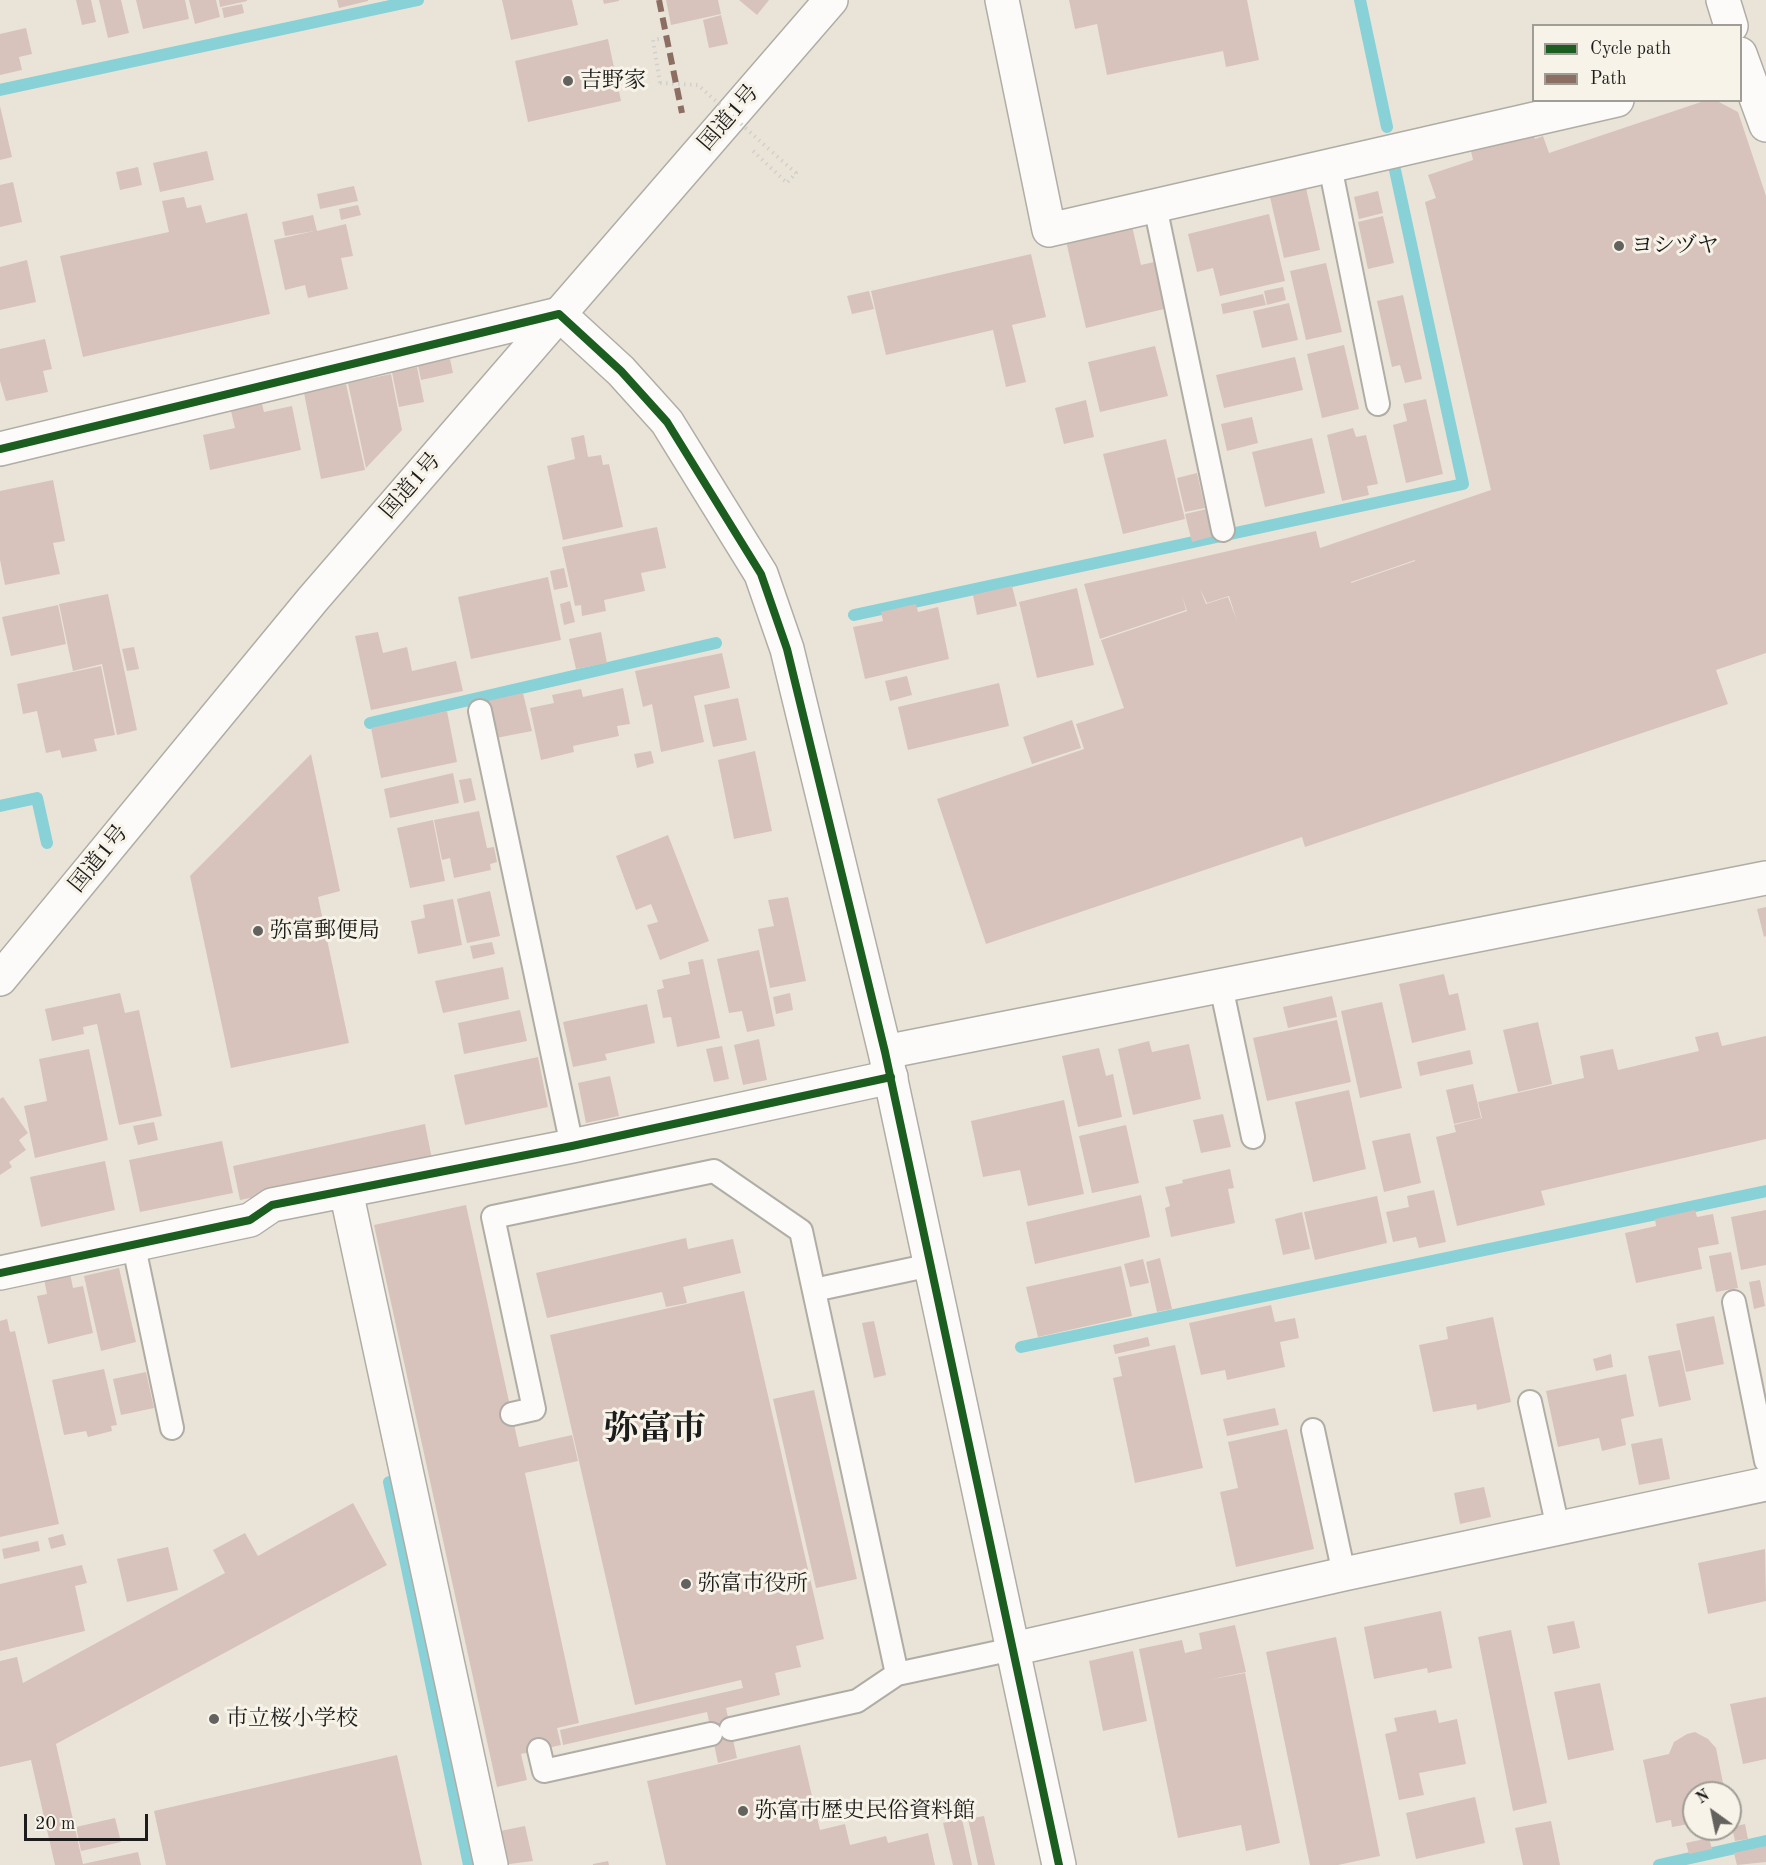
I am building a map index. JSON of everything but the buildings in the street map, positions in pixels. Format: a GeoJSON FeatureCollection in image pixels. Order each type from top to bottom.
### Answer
{"type":"FeatureCollection","features":[{"type":"Feature","properties":{"kind":"main road","name":"国道1号"},"geometry":{"type":"LineString","coordinates":[[0,979],[313,598],[831,0]]}},
{"type":"Feature","properties":{"kind":"main road"},"geometry":{"type":"LineString","coordinates":[[1002,0],[1049,230],[1608,102]]}},
{"type":"Feature","properties":{"kind":"main road"},"geometry":{"type":"LineString","coordinates":[[1723,0],[1730,24]]}},
{"type":"Feature","properties":{"kind":"main road"},"geometry":{"type":"LineString","coordinates":[[1742,66],[1766,125]]}},
{"type":"Feature","properties":{"kind":"main road"},"geometry":{"type":"LineString","coordinates":[[0,448],[559,314],[621,371],[667,422],[761,574],[787,649],[888,1064],[1059,1865]]}},
{"type":"Feature","properties":{"kind":"main road"},"geometry":{"type":"LineString","coordinates":[[0,1274],[134,1247],[250,1220],[272,1205],[572,1146],[888,1064],[1221,986],[1766,878]]}},
{"type":"Feature","properties":{"kind":"main road"},"geometry":{"type":"LineString","coordinates":[[346,1191],[491,1865]]}},
{"type":"Feature","properties":{"kind":"main road"},"geometry":{"type":"LineString","coordinates":[[1013,1649],[1344,1574],[1766,1484]]}},
{"type":"Feature","properties":{"kind":"lane"},"geometry":{"type":"LineString","coordinates":[[1330,166],[1378,404]]}},
{"type":"Feature","properties":{"kind":"lane"},"geometry":{"type":"LineString","coordinates":[[1155,206],[1223,530]]}},
{"type":"Feature","properties":{"kind":"lane"},"geometry":{"type":"LineString","coordinates":[[480,711],[572,1146]]}},
{"type":"Feature","properties":{"kind":"lane"},"geometry":{"type":"LineString","coordinates":[[1221,986],[1253,1137]]}},
{"type":"Feature","properties":{"kind":"lane"},"geometry":{"type":"LineString","coordinates":[[512,1414],[534,1409],[493,1217],[714,1172],[801,1231],[897,1674]]}},
{"type":"Feature","properties":{"kind":"lane"},"geometry":{"type":"LineString","coordinates":[[134,1247],[172,1428]]}},
{"type":"Feature","properties":{"kind":"lane"},"geometry":{"type":"LineString","coordinates":[[814,1290],[931,1265]]}},
{"type":"Feature","properties":{"kind":"lane"},"geometry":{"type":"LineString","coordinates":[[1734,1302],[1766,1461]]}},
{"type":"Feature","properties":{"kind":"lane"},"geometry":{"type":"LineString","coordinates":[[1530,1402],[1558,1528]]}},
{"type":"Feature","properties":{"kind":"lane"},"geometry":{"type":"LineString","coordinates":[[1313,1430],[1344,1574]]}},
{"type":"Feature","properties":{"kind":"lane"},"geometry":{"type":"LineString","coordinates":[[539,1750],[544,1771],[857,1701],[897,1674],[1013,1649]]}},
{"type":"Feature","properties":{"kind":"path"},"geometry":{"type":"LineString","coordinates":[[666,38],[653,40],[660,83],[698,85],[796,173],[788,183],[753,152]]}},
{"type":"Feature","properties":{"kind":"waterway"},"geometry":{"type":"LineString","coordinates":[[0,90],[418,0]]}},
{"type":"Feature","properties":{"kind":"waterway"},"geometry":{"type":"LineString","coordinates":[[1360,0],[1387,127]]}},
{"type":"Feature","properties":{"kind":"waterway"},"geometry":{"type":"LineString","coordinates":[[854,615],[1463,484],[1395,170]]}},
{"type":"Feature","properties":{"kind":"waterway"},"geometry":{"type":"LineString","coordinates":[[370,723],[716,643]]}},
{"type":"Feature","properties":{"kind":"waterway"},"geometry":{"type":"LineString","coordinates":[[0,806],[37,798],[47,843]]}},
{"type":"Feature","properties":{"kind":"waterway"},"geometry":{"type":"LineString","coordinates":[[1021,1347],[1766,1191]]}},
{"type":"Feature","properties":{"kind":"waterway"},"geometry":{"type":"LineString","coordinates":[[389,1482],[469,1865]]}},
{"type":"Feature","properties":{"kind":"waterway"},"geometry":{"type":"LineString","coordinates":[[1659,1865],[1766,1841]]}},
{"type":"Feature","properties":{"kind":"marked path"},"geometry":{"type":"LineString","coordinates":[[659,0],[682,113]]}},
{"type":"Feature","properties":{"kind":"cycle path"},"geometry":{"type":"LineString","coordinates":[[0,449],[559,314],[621,371],[667,422],[761,574],[787,649],[885,1052],[1059,1865]]}},
{"type":"Feature","properties":{"kind":"cycle path"},"geometry":{"type":"LineString","coordinates":[[0,1273],[250,1220],[272,1205],[572,1146],[891,1077]]}},
{"type":"Feature","properties":{"kind":"place","name":"吉野家"},"geometry":{"type":"Point","coordinates":[568,81]}},
{"type":"Feature","properties":{"kind":"place","name":"ヨシヅヤ"},"geometry":{"type":"Point","coordinates":[1619,246]}},
{"type":"Feature","properties":{"kind":"place","name":"弥富郵便局"},"geometry":{"type":"Point","coordinates":[258,931]}},
{"type":"Feature","properties":{"kind":"place","name":"弥富市役所"},"geometry":{"type":"Point","coordinates":[686,1584]}},
{"type":"Feature","properties":{"kind":"place","name":"市立桜小学校"},"geometry":{"type":"Point","coordinates":[214,1719]}},
{"type":"Feature","properties":{"kind":"place","name":"弥富市歴史民俗資料館"},"geometry":{"type":"Point","coordinates":[743,1811]}},
{"type":"Feature","properties":{"kind":"district","name":"弥富市"},"geometry":{"type":"Point","coordinates":[655,1430]}}]}
